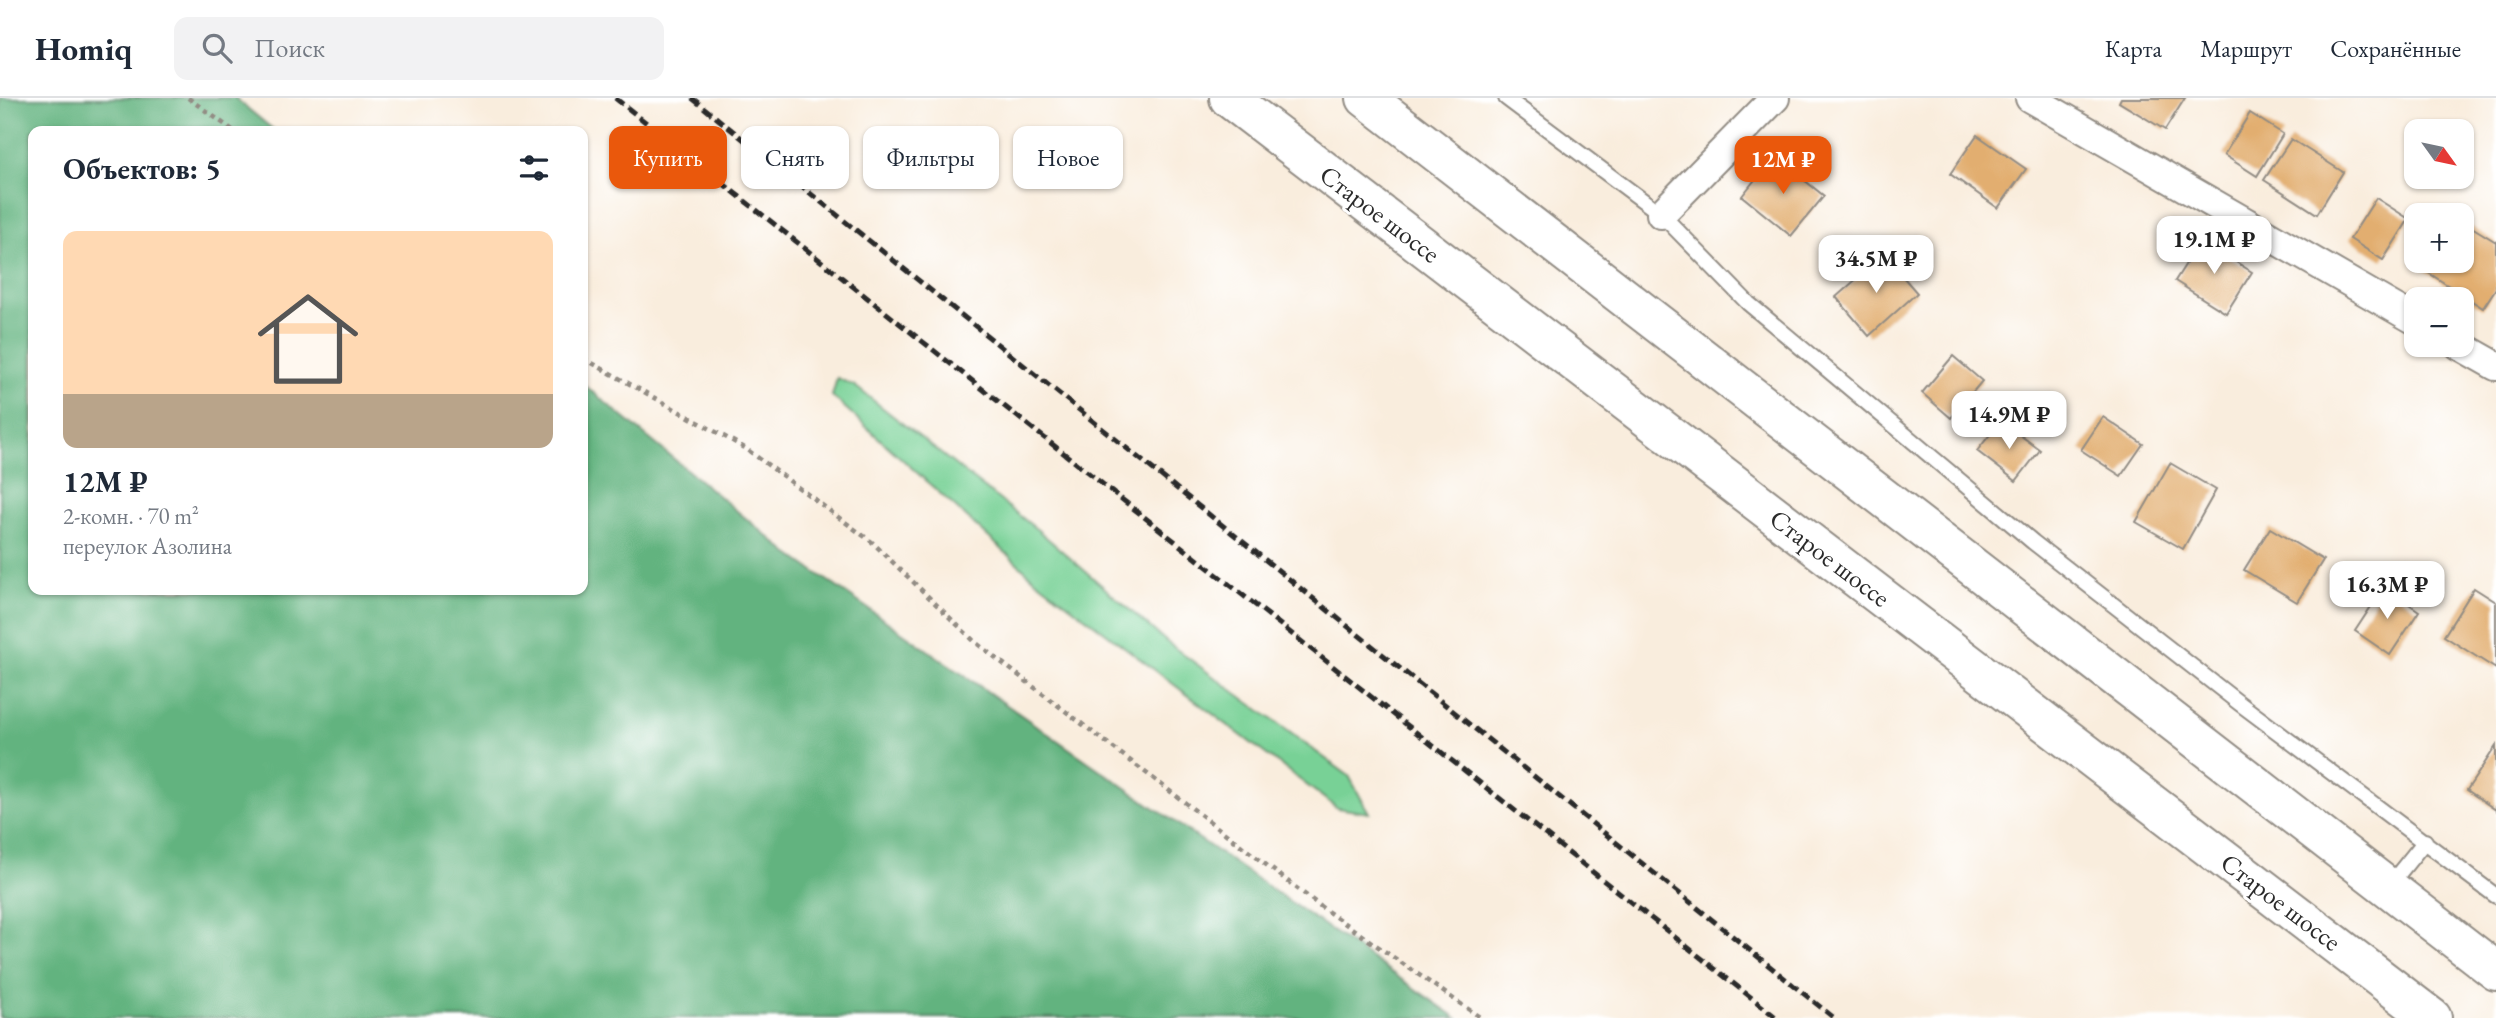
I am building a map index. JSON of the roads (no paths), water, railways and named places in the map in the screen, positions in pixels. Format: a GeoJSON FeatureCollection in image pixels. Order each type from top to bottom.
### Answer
{"type":"FeatureCollection","features":[{"type":"Feature","properties":{"kind":"highway","name":"Старое шоссе"},"geometry":{"type":"LineString","coordinates":[[1228,98],[2432,1018]]}},
{"type":"Feature","properties":{"kind":"highway"},"geometry":{"type":"LineString","coordinates":[[1366,98],[2496,971]]}},
{"type":"Feature","properties":{"kind":"street"},"geometry":{"type":"LineString","coordinates":[[1661,214],[1775,98]]}},
{"type":"Feature","properties":{"kind":"street"},"geometry":{"type":"LineString","coordinates":[[2030,98],[2404,314]]}},
{"type":"Feature","properties":{"kind":"street"},"geometry":{"type":"LineString","coordinates":[[2474,354],[2496,366]]}},
{"type":"Feature","properties":{"kind":"lane"},"geometry":{"type":"LineString","coordinates":[[1506,98],[1661,214],[1748,303],[2033,542],[2239,703],[2496,896]]}},
{"type":"Feature","properties":{"kind":"lane"},"geometry":{"type":"LineString","coordinates":[[2387,888],[2425,841]]}},
{"type":"Feature","properties":{"kind":"railway"},"geometry":{"type":"LineString","coordinates":[[615,98],[1777,1018]]}},
{"type":"Feature","properties":{"kind":"railway"},"geometry":{"type":"LineString","coordinates":[[692,98],[1834,1018]]}}]}
